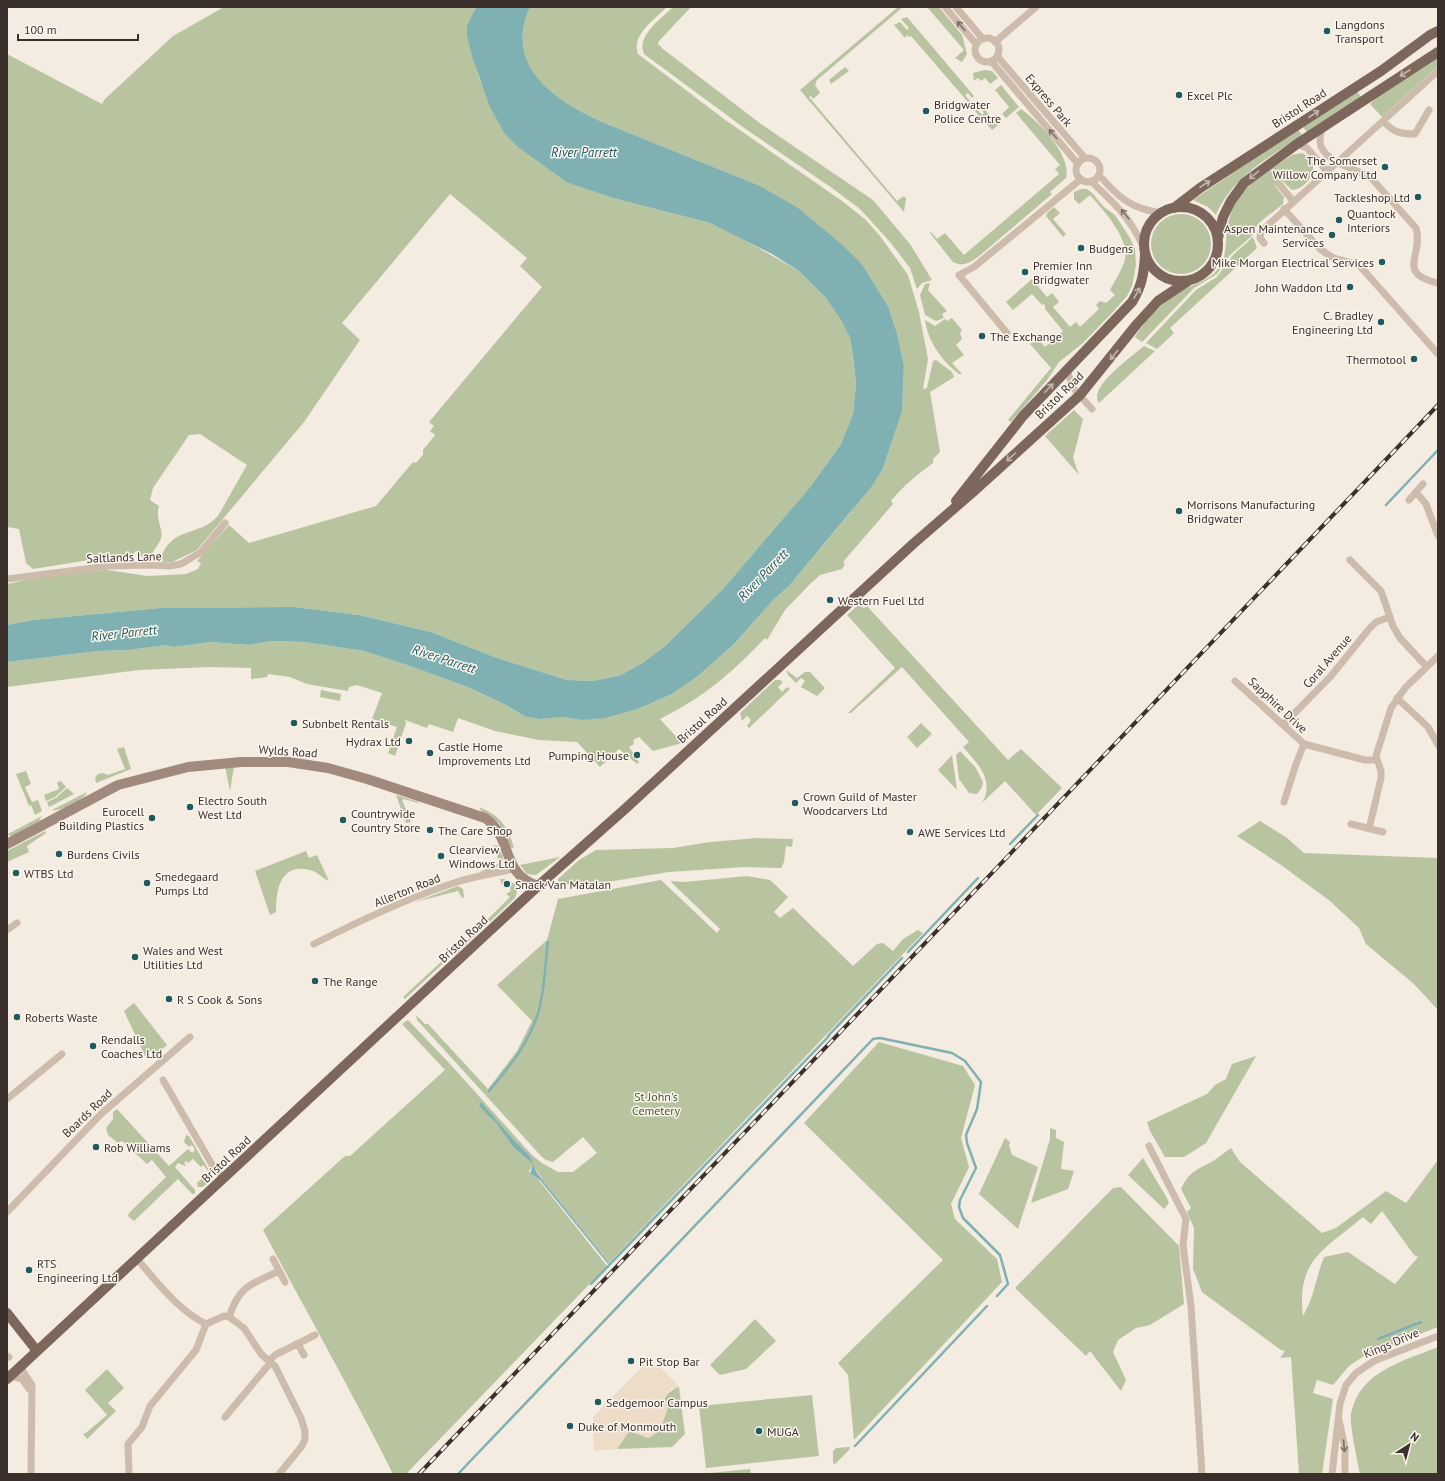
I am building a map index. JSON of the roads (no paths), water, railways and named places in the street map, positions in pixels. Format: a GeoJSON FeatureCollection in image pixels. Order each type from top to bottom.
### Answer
{"type":"FeatureCollection","features":[{"type":"Feature","properties":{"kind":"main road","name":"Bristol Road"},"geometry":{"type":"LineString","coordinates":[[1174,208],[1200,188],[1369,78],[1438,31]]}},
{"type":"Feature","properties":{"kind":"main road"},"geometry":{"type":"LineString","coordinates":[[1218,238],[1206,216],[1191,208],[1174,208],[1161,213],[1153,220],[1148,228],[1145,251],[1154,270],[1162,276],[1178,281],[1188,281],[1203,274],[1212,265],[1217,254],[1218,238],[1223,217],[1231,201],[1244,183],[1297,144],[1438,52]]}},
{"type":"Feature","properties":{"kind":"main road","name":"Bristol Road"},"geometry":{"type":"LineString","coordinates":[[940,521],[1023,416],[1132,302],[1140,290],[1144,275],[1145,251]]}},
{"type":"Feature","properties":{"kind":"main road","name":"Bristol Road"},"geometry":{"type":"LineString","coordinates":[[9,1378],[538,886],[1080,395],[1137,324],[1158,302],[1188,281]]}},
{"type":"Feature","properties":{"kind":"main road"},"geometry":{"type":"LineString","coordinates":[[7,1313],[37,1351]]}},
{"type":"Feature","properties":{"kind":"street"},"geometry":{"type":"LineString","coordinates":[[945,7],[976,44],[975,52],[979,59],[984,62],[991,61],[998,56],[999,48],[990,38],[983,39],[976,44]]}},
{"type":"Feature","properties":{"kind":"street"},"geometry":{"type":"LineString","coordinates":[[956,7],[983,39]]}},
{"type":"Feature","properties":{"kind":"street"},"geometry":{"type":"LineString","coordinates":[[995,42],[1036,7]]}},
{"type":"Feature","properties":{"kind":"street","name":"Express Park"},"geometry":{"type":"LineString","coordinates":[[998,56],[1085,158]]}},
{"type":"Feature","properties":{"kind":"street","name":"Express Park"},"geometry":{"type":"LineString","coordinates":[[991,61],[1078,164]]}},
{"type":"Feature","properties":{"kind":"street"},"geometry":{"type":"LineString","coordinates":[[1264,243],[1260,238],[1261,232],[1284,209],[1438,71]]}},
{"type":"Feature","properties":{"kind":"street"},"geometry":{"type":"LineString","coordinates":[[1383,121],[1391,129],[1400,134],[1415,134],[1429,110]]}},
{"type":"Feature","properties":{"kind":"street"},"geometry":{"type":"LineString","coordinates":[[1322,128],[1320,141],[1326,154],[1342,165],[1365,173],[1416,228],[1418,236],[1414,268],[1417,275],[1424,280],[1438,283]]}},
{"type":"Feature","properties":{"kind":"street"},"geometry":{"type":"LineString","coordinates":[[1297,144],[1307,148],[1326,170]]}},
{"type":"Feature","properties":{"kind":"street"},"geometry":{"type":"LineString","coordinates":[[1091,181],[1099,175],[1100,168],[1097,162],[1092,158],[1085,158],[1078,164],[1077,172],[1081,179],[1091,181],[1122,210],[1131,222],[1145,251]]}},
{"type":"Feature","properties":{"kind":"street"},"geometry":{"type":"LineString","coordinates":[[1099,175],[1118,197],[1129,205],[1161,213]]}},
{"type":"Feature","properties":{"kind":"street"},"geometry":{"type":"LineString","coordinates":[[1007,333],[958,275],[979,263],[1081,179]]}},
{"type":"Feature","properties":{"kind":"street"},"geometry":{"type":"LineString","coordinates":[[1279,184],[1293,201]]}},
{"type":"Feature","properties":{"kind":"street"},"geometry":{"type":"LineString","coordinates":[[1284,209],[1320,249],[1333,258],[1359,266],[1438,354]]}},
{"type":"Feature","properties":{"kind":"street"},"geometry":{"type":"LineString","coordinates":[[1066,370],[1073,388],[1092,409]]}},
{"type":"Feature","properties":{"kind":"street"},"geometry":{"type":"LineString","coordinates":[[1409,500],[1423,484]]}},
{"type":"Feature","properties":{"kind":"street"},"geometry":{"type":"LineString","coordinates":[[1416,492],[1426,504],[1438,536]]}},
{"type":"Feature","properties":{"kind":"street","name":"Saltlands Lane"},"geometry":{"type":"LineString","coordinates":[[7,579],[110,566],[170,566],[182,564],[201,552],[225,523]]}},
{"type":"Feature","properties":{"kind":"street"},"geometry":{"type":"LineString","coordinates":[[1350,560],[1381,591],[1390,617],[1400,638],[1426,666]]}},
{"type":"Feature","properties":{"kind":"street","name":"Coral Avenue"},"geometry":{"type":"LineString","coordinates":[[1283,725],[1331,676],[1369,629],[1376,622],[1390,617]]}},
{"type":"Feature","properties":{"kind":"street"},"geometry":{"type":"LineString","coordinates":[[1369,828],[1381,778],[1381,771],[1376,760],[1386,720],[1397,698],[1426,666],[1438,656]]}},
{"type":"Feature","properties":{"kind":"street","name":"Sapphire Drive"},"geometry":{"type":"LineString","coordinates":[[1235,681],[1304,744],[1364,760],[1376,760]]}},
{"type":"Feature","properties":{"kind":"street"},"geometry":{"type":"LineString","coordinates":[[1397,698],[1428,727],[1438,745]]}},
{"type":"Feature","properties":{"kind":"street"},"geometry":{"type":"LineString","coordinates":[[1284,802],[1304,744]]}},
{"type":"Feature","properties":{"kind":"street","name":"Wylds Road"},"geometry":{"type":"LineString","coordinates":[[7,844],[126,782],[174,770],[203,765],[240,762],[288,762],[315,765],[343,772],[485,818],[496,827],[514,869],[525,882],[538,886]]}},
{"type":"Feature","properties":{"kind":"street"},"geometry":{"type":"LineString","coordinates":[[1351,824],[1383,832]]}},
{"type":"Feature","properties":{"kind":"street","name":"Allerton Road"},"geometry":{"type":"LineString","coordinates":[[314,944],[365,918],[442,887],[462,880],[514,869]]}},
{"type":"Feature","properties":{"kind":"street"},"geometry":{"type":"LineString","coordinates":[[7,930],[17,923]]}},
{"type":"Feature","properties":{"kind":"street","name":"Boards Road"},"geometry":{"type":"LineString","coordinates":[[7,1212],[101,1114],[190,1037]]}},
{"type":"Feature","properties":{"kind":"street"},"geometry":{"type":"LineString","coordinates":[[7,1098],[62,1054]]}},
{"type":"Feature","properties":{"kind":"street"},"geometry":{"type":"LineString","coordinates":[[163,1080],[214,1168],[224,1179]]}},
{"type":"Feature","properties":{"kind":"street"},"geometry":{"type":"LineString","coordinates":[[1148,1146],[1186,1219],[1183,1245],[1191,1306],[1202,1474]]}},
{"type":"Feature","properties":{"kind":"street"},"geometry":{"type":"LineString","coordinates":[[137,1259],[178,1303],[195,1319],[206,1324]]}},
{"type":"Feature","properties":{"kind":"street"},"geometry":{"type":"LineString","coordinates":[[273,1259],[285,1282]]}},
{"type":"Feature","properties":{"kind":"street"},"geometry":{"type":"LineString","coordinates":[[229,1317],[236,1298],[240,1294],[251,1285],[279,1271]]}},
{"type":"Feature","properties":{"kind":"street"},"geometry":{"type":"LineString","coordinates":[[129,1472],[128,1444],[142,1427],[150,1406],[196,1350],[202,1330],[206,1324],[224,1316],[229,1317],[244,1328],[261,1354],[275,1366],[305,1431],[305,1438],[302,1446],[279,1474]]}},
{"type":"Feature","properties":{"kind":"street"},"geometry":{"type":"LineString","coordinates":[[225,1417],[275,1355],[315,1335]]}},
{"type":"Feature","properties":{"kind":"street","name":"Kings Drive"},"geometry":{"type":"LineString","coordinates":[[1332,1474],[1342,1395],[1346,1385],[1356,1373],[1384,1356],[1438,1336]]}},
{"type":"Feature","properties":{"kind":"street"},"geometry":{"type":"LineString","coordinates":[[298,1344],[304,1355]]}},
{"type":"Feature","properties":{"kind":"street"},"geometry":{"type":"LineString","coordinates":[[20,1367],[32,1385],[31,1473]]}},
{"type":"Feature","properties":{"kind":"street"},"geometry":{"type":"LineString","coordinates":[[9,1378],[25,1381],[31,1395]]}},
{"type":"Feature","properties":{"kind":"street","name":"Kings Drive"},"geometry":{"type":"LineString","coordinates":[[1339,1418],[1345,1448],[1345,1474]]}},
{"type":"Feature","properties":{"kind":"water","name":"River Parrett"},"geometry":{"type":"Polygon","coordinates":[[[476,7],[530,7],[523,28],[523,47],[529,64],[538,79],[551,92],[584,113],[602,122],[758,185],[798,208],[840,243],[862,264],[888,306],[897,333],[904,366],[902,412],[883,468],[872,486],[789,586],[774,599],[734,644],[698,676],[672,694],[640,708],[605,718],[581,720],[562,717],[540,719],[526,717],[504,704],[470,688],[410,666],[364,651],[305,642],[272,641],[249,645],[211,642],[173,647],[166,645],[7,662],[7,625],[33,620],[160,608],[294,607],[359,615],[431,632],[497,658],[567,680],[593,681],[621,675],[644,662],[665,646],[723,589],[811,486],[841,444],[853,414],[856,384],[850,338],[841,320],[825,297],[799,271],[772,254],[710,223],[613,198],[568,183],[518,147],[505,134],[490,107],[472,56],[467,37],[467,25],[476,7]]]}},
{"type":"Feature","properties":{"kind":"water"},"geometry":{"type":"Polygon","coordinates":[[[481,1102],[512,1138],[530,1156],[537,1173],[609,1263],[608,1264],[540,1180],[530,1174],[533,1164],[513,1147],[496,1123],[479,1106],[481,1102]]]}},
{"type":"Feature","properties":{"kind":"waterway"},"geometry":{"type":"LineString","coordinates":[[1386,505],[1438,450]]}},
{"type":"Feature","properties":{"kind":"waterway"},"geometry":{"type":"LineString","coordinates":[[1010,844],[1038,815]]}},
{"type":"Feature","properties":{"kind":"waterway"},"geometry":{"type":"LineString","coordinates":[[908,952],[978,878]]}},
{"type":"Feature","properties":{"kind":"waterway"},"geometry":{"type":"LineString","coordinates":[[489,1091],[525,1043],[535,1022],[543,993],[548,942]]}},
{"type":"Feature","properties":{"kind":"waterway"},"geometry":{"type":"LineString","coordinates":[[828,1036],[902,958]]}},
{"type":"Feature","properties":{"kind":"waterway"},"geometry":{"type":"LineString","coordinates":[[591,1284],[829,1036]]}},
{"type":"Feature","properties":{"kind":"waterway"},"geometry":{"type":"LineString","coordinates":[[458,1474],[873,1039],[880,1038],[952,1053],[965,1061],[981,1082],[977,1109],[966,1135],[967,1143],[976,1168],[960,1200],[959,1207],[963,1218],[1000,1255],[1008,1284],[997,1296]]}},
{"type":"Feature","properties":{"kind":"waterway"},"geometry":{"type":"LineString","coordinates":[[855,1446],[987,1306]]}},
{"type":"Feature","properties":{"kind":"waterway"},"geometry":{"type":"LineString","coordinates":[[1378,1339],[1421,1322]]}},
{"type":"Feature","properties":{"kind":"railway"},"geometry":{"type":"LineString","coordinates":[[419,1474],[1438,405]]}},
{"type":"Feature","properties":{"kind":"place","name":"Langdons Transport"},"geometry":{"type":"Point","coordinates":[1327,31]}},
{"type":"Feature","properties":{"kind":"place","name":"Excel Plc"},"geometry":{"type":"Point","coordinates":[1179,95]}},
{"type":"Feature","properties":{"kind":"place","name":"Bridgwater Police Centre"},"geometry":{"type":"Point","coordinates":[926,111]}},
{"type":"Feature","properties":{"kind":"place","name":"The Somerset Willow Company Ltd"},"geometry":{"type":"Point","coordinates":[1385,167]}},
{"type":"Feature","properties":{"kind":"place","name":"Tackleshop Ltd"},"geometry":{"type":"Point","coordinates":[1418,197]}},
{"type":"Feature","properties":{"kind":"place","name":"Quantock Interiors"},"geometry":{"type":"Point","coordinates":[1339,220]}},
{"type":"Feature","properties":{"kind":"place","name":"Aspen Maintenance Services"},"geometry":{"type":"Point","coordinates":[1332,235]}},
{"type":"Feature","properties":{"kind":"place","name":"Budgens"},"geometry":{"type":"Point","coordinates":[1081,248]}},
{"type":"Feature","properties":{"kind":"place","name":"Mike Morgan Electrical Services"},"geometry":{"type":"Point","coordinates":[1382,262]}},
{"type":"Feature","properties":{"kind":"place","name":"Premier Inn Bridgwater"},"geometry":{"type":"Point","coordinates":[1025,272]}},
{"type":"Feature","properties":{"kind":"place","name":"John Waddon Ltd"},"geometry":{"type":"Point","coordinates":[1350,287]}},
{"type":"Feature","properties":{"kind":"place","name":"C. Bradley Engineering Ltd"},"geometry":{"type":"Point","coordinates":[1381,322]}},
{"type":"Feature","properties":{"kind":"place","name":"The Exchange"},"geometry":{"type":"Point","coordinates":[982,336]}},
{"type":"Feature","properties":{"kind":"place","name":"Thermotool"},"geometry":{"type":"Point","coordinates":[1414,359]}},
{"type":"Feature","properties":{"kind":"place","name":"Morrisons Manufacturing Bridgwater"},"geometry":{"type":"Point","coordinates":[1179,511]}},
{"type":"Feature","properties":{"kind":"place","name":"Western Fuel Ltd"},"geometry":{"type":"Point","coordinates":[830,600]}},
{"type":"Feature","properties":{"kind":"place","name":"Subnbelt Rentals"},"geometry":{"type":"Point","coordinates":[294,723]}},
{"type":"Feature","properties":{"kind":"place","name":"Hydrax Ltd"},"geometry":{"type":"Point","coordinates":[409,741]}},
{"type":"Feature","properties":{"kind":"place","name":"Castle Home Improvements Ltd"},"geometry":{"type":"Point","coordinates":[430,753]}},
{"type":"Feature","properties":{"kind":"place","name":"Pumping House"},"geometry":{"type":"Point","coordinates":[637,755]}},
{"type":"Feature","properties":{"kind":"place","name":"Crown Guild of Master Woodcarvers Ltd"},"geometry":{"type":"Point","coordinates":[795,803]}},
{"type":"Feature","properties":{"kind":"place","name":"Electro South West Ltd"},"geometry":{"type":"Point","coordinates":[190,807]}},
{"type":"Feature","properties":{"kind":"place","name":"Eurocell Building Plastics"},"geometry":{"type":"Point","coordinates":[152,818]}},
{"type":"Feature","properties":{"kind":"place","name":"Countrywide Country Store"},"geometry":{"type":"Point","coordinates":[343,820]}},
{"type":"Feature","properties":{"kind":"place","name":"The Care Shop"},"geometry":{"type":"Point","coordinates":[430,830]}},
{"type":"Feature","properties":{"kind":"place","name":"AWE Services Ltd"},"geometry":{"type":"Point","coordinates":[910,832]}},
{"type":"Feature","properties":{"kind":"place","name":"Burdens Civils"},"geometry":{"type":"Point","coordinates":[59,854]}},
{"type":"Feature","properties":{"kind":"place","name":"Clearview Windows Ltd"},"geometry":{"type":"Point","coordinates":[441,856]}},
{"type":"Feature","properties":{"kind":"place","name":"WTBS Ltd"},"geometry":{"type":"Point","coordinates":[16,873]}},
{"type":"Feature","properties":{"kind":"place","name":"Smedegaard Pumps Ltd"},"geometry":{"type":"Point","coordinates":[147,883]}},
{"type":"Feature","properties":{"kind":"place","name":"Snack Van Matalan"},"geometry":{"type":"Point","coordinates":[507,884]}},
{"type":"Feature","properties":{"kind":"place","name":"Wales and West Utilities Ltd"},"geometry":{"type":"Point","coordinates":[135,957]}},
{"type":"Feature","properties":{"kind":"place","name":"The Range"},"geometry":{"type":"Point","coordinates":[315,981]}},
{"type":"Feature","properties":{"kind":"place","name":"R S Cook & Sons"},"geometry":{"type":"Point","coordinates":[169,999]}},
{"type":"Feature","properties":{"kind":"place","name":"Roberts Waste"},"geometry":{"type":"Point","coordinates":[17,1017]}},
{"type":"Feature","properties":{"kind":"place","name":"Rendalls Coaches Ltd"},"geometry":{"type":"Point","coordinates":[93,1046]}},
{"type":"Feature","properties":{"kind":"place","name":"Rob Williams"},"geometry":{"type":"Point","coordinates":[96,1147]}},
{"type":"Feature","properties":{"kind":"place","name":"RTS Engineering Ltd"},"geometry":{"type":"Point","coordinates":[29,1270]}},
{"type":"Feature","properties":{"kind":"place","name":"Pit Stop Bar"},"geometry":{"type":"Point","coordinates":[631,1361]}},
{"type":"Feature","properties":{"kind":"place","name":"Sedgemoor Campus"},"geometry":{"type":"Point","coordinates":[598,1402]}},
{"type":"Feature","properties":{"kind":"place","name":"Duke of Monmouth"},"geometry":{"type":"Point","coordinates":[570,1426]}},
{"type":"Feature","properties":{"kind":"place","name":"MUGA"},"geometry":{"type":"Point","coordinates":[759,1431]}},
{"type":"Feature","properties":{"kind":"park label","name":"St John's Cemetery"},"geometry":{"type":"Point","coordinates":[656,1103]}}]}
